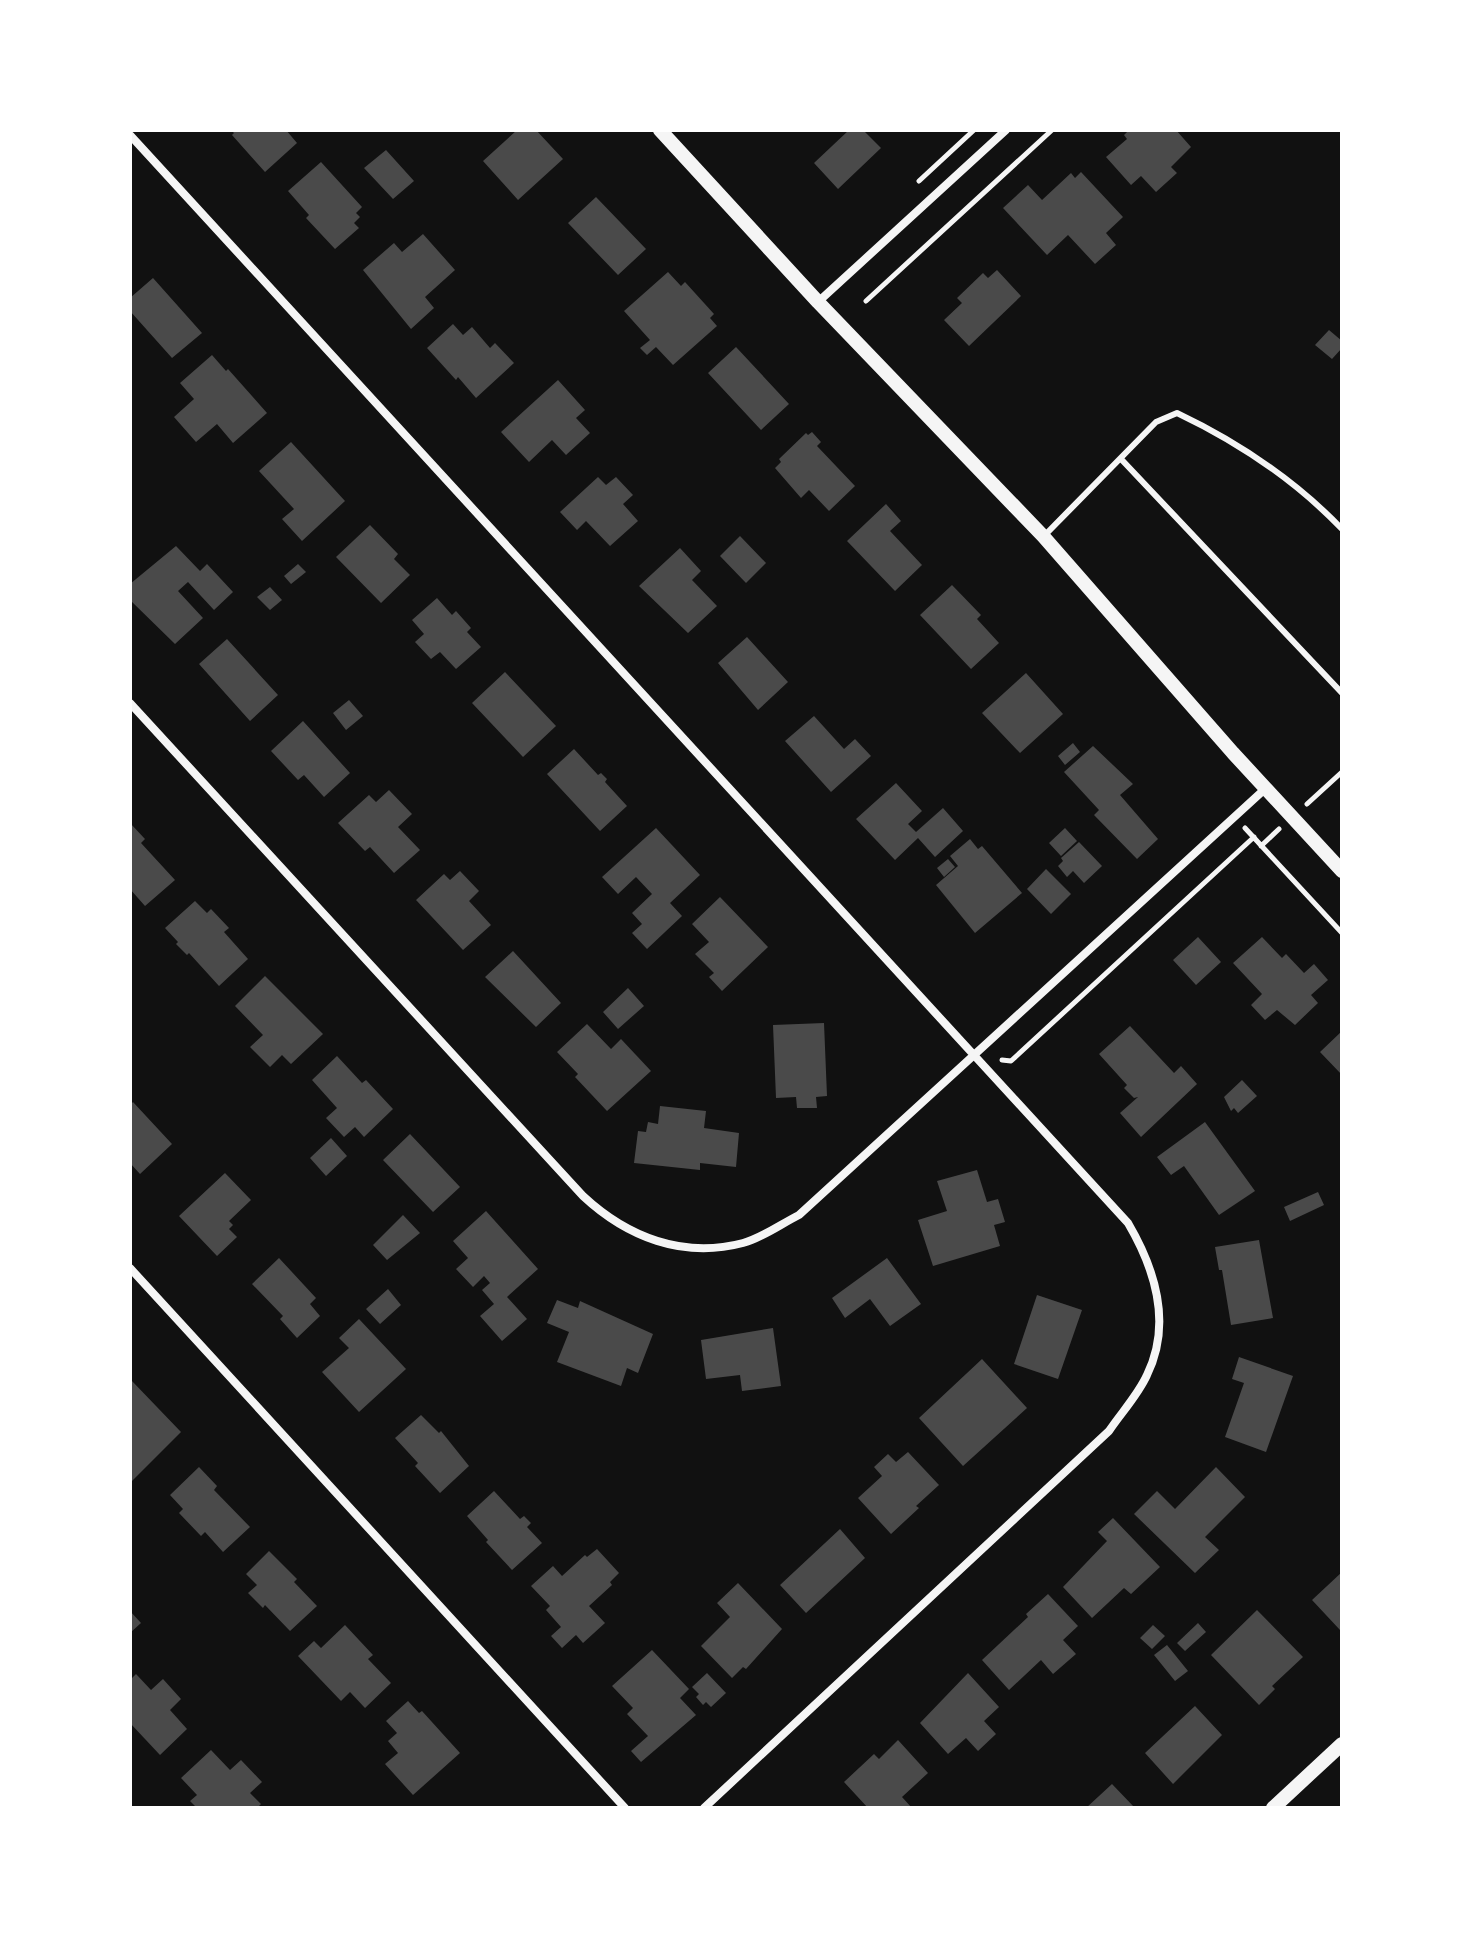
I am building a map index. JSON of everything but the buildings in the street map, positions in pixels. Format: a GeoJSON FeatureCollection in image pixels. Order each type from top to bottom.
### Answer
{"type":"FeatureCollection","features":[{"type":"Feature","properties":{"kind":"street"},"geometry":{"type":"LineString","coordinates":[[660,130],[818,302],[1043,536],[1342,871]]}},
{"type":"Feature","properties":{"kind":"street"},"geometry":{"type":"LineString","coordinates":[[818,302],[1006,130]]}},
{"type":"Feature","properties":{"kind":"street"},"geometry":{"type":"LineString","coordinates":[[130,135],[1128,1223],[1145,1252],[1156,1287],[1159,1326],[1154,1357],[1147,1377],[1109,1431],[704,1808]]}},
{"type":"Feature","properties":{"kind":"street"},"geometry":{"type":"LineString","coordinates":[[130,703],[583,1196],[602,1214],[630,1232],[681,1247],[713,1249],[746,1243],[799,1215],[1266,788]]}},
{"type":"Feature","properties":{"kind":"street"},"geometry":{"type":"LineString","coordinates":[[130,1268],[625,1808]]}},
{"type":"Feature","properties":{"kind":"street"},"geometry":{"type":"LineString","coordinates":[[1273,1808],[1342,1744]]}},
{"type":"Feature","properties":{"kind":"lane"},"geometry":{"type":"LineString","coordinates":[[1043,536],[1156,422],[1177,413],[1225,436],[1290,479],[1341,525]]}},
{"type":"Feature","properties":{"kind":"lane"},"geometry":{"type":"LineString","coordinates":[[1121,459],[1342,693]]}},
{"type":"Feature","properties":{"kind":"path"},"geometry":{"type":"LineString","coordinates":[[866,301],[1052,130]]}},
{"type":"Feature","properties":{"kind":"path"},"geometry":{"type":"LineString","coordinates":[[1234,817],[1342,933]]}},
{"type":"Feature","properties":{"kind":"path"},"geometry":{"type":"LineString","coordinates":[[975,1056],[1011,1061],[1254,837]]}}]}
